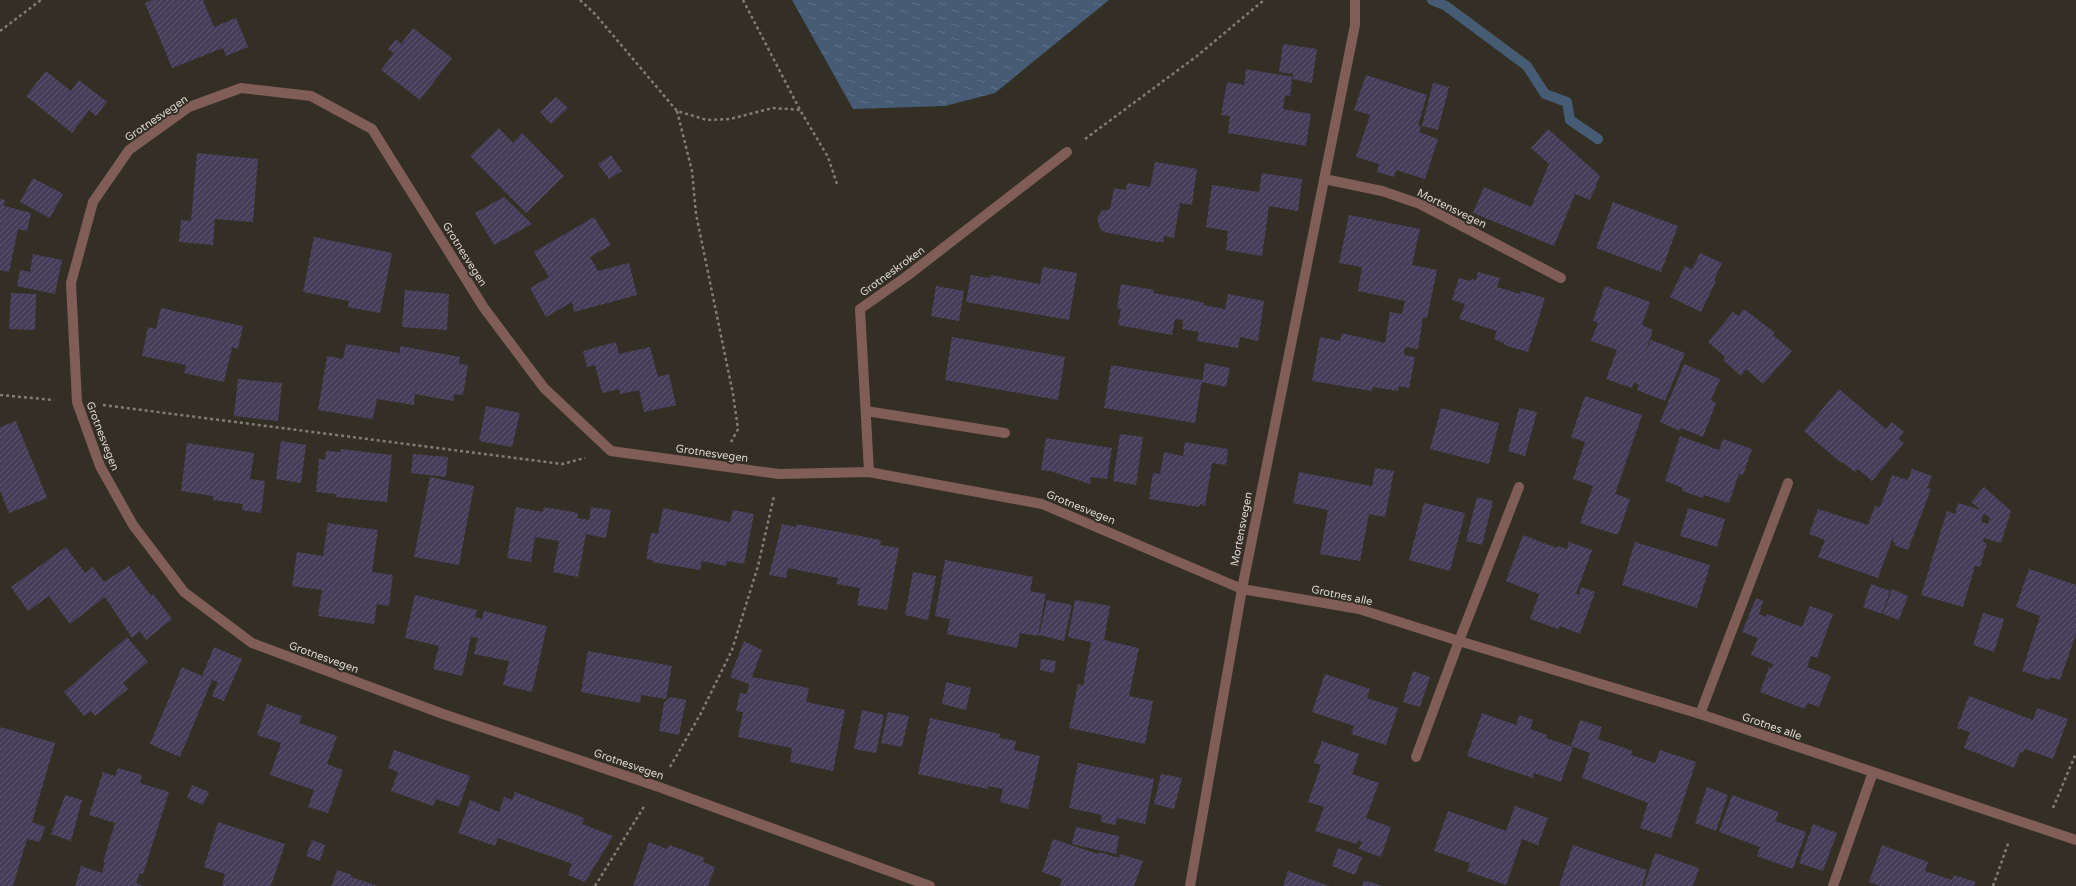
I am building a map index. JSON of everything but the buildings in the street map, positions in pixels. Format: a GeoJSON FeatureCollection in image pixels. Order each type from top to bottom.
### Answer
{"type":"FeatureCollection","features":[{"type":"Feature","properties":{"kind":"street","name":"Mortensvegen"},"geometry":{"type":"LineString","coordinates":[[1190,886],[1242,589],[1355,25],[1355,0]]}},
{"type":"Feature","properties":{"kind":"street","name":"Grotnesvegen"},"geometry":{"type":"LineString","coordinates":[[930,886],[659,787],[443,714],[252,643],[184,592],[133,525],[100,466],[77,402],[71,283],[93,202],[129,150],[189,107],[241,88],[311,96],[372,129],[489,314],[544,388],[611,451],[779,474],[869,472],[1042,504],[1242,589]]}},
{"type":"Feature","properties":{"kind":"street","name":"Grotneskroken"},"geometry":{"type":"LineString","coordinates":[[869,472],[860,308],[907,276],[1067,152]]}},
{"type":"Feature","properties":{"kind":"street","name":"Mortensvegen"},"geometry":{"type":"LineString","coordinates":[[1324,179],[1382,191],[1420,204],[1561,278]]}},
{"type":"Feature","properties":{"kind":"street"},"geometry":{"type":"LineString","coordinates":[[866,411],[1005,433]]}},
{"type":"Feature","properties":{"kind":"street"},"geometry":{"type":"LineString","coordinates":[[1700,714],[1788,483]]}},
{"type":"Feature","properties":{"kind":"street"},"geometry":{"type":"LineString","coordinates":[[1416,757],[1519,487]]}},
{"type":"Feature","properties":{"kind":"street","name":"Grotnes alle"},"geometry":{"type":"LineString","coordinates":[[1242,589],[1360,609],[1459,641],[1700,714],[2076,840]]}},
{"type":"Feature","properties":{"kind":"street"},"geometry":{"type":"LineString","coordinates":[[1834,886],[1873,772]]}},
{"type":"Feature","properties":{"kind":"path"},"geometry":{"type":"LineString","coordinates":[[0,30],[41,0]]}},
{"type":"Feature","properties":{"kind":"path"},"geometry":{"type":"LineString","coordinates":[[580,0],[594,14],[678,111],[692,171],[696,214],[733,394],[738,429]]}},
{"type":"Feature","properties":{"kind":"path"},"geometry":{"type":"LineString","coordinates":[[743,0],[800,110],[828,156],[838,187]]}},
{"type":"Feature","properties":{"kind":"path"},"geometry":{"type":"LineString","coordinates":[[1067,152],[1197,56],[1264,0]]}},
{"type":"Feature","properties":{"kind":"path"},"geometry":{"type":"LineString","coordinates":[[678,111],[707,120],[730,119],[773,108],[800,110]]}},
{"type":"Feature","properties":{"kind":"path"},"geometry":{"type":"LineString","coordinates":[[0,395],[77,402],[562,464],[611,451]]}},
{"type":"Feature","properties":{"kind":"path"},"geometry":{"type":"LineString","coordinates":[[595,886],[659,787],[700,715],[732,650],[758,566],[779,474]]}},
{"type":"Feature","properties":{"kind":"path"},"geometry":{"type":"LineString","coordinates":[[2044,829],[2076,754]]}},
{"type":"Feature","properties":{"kind":"path"},"geometry":{"type":"LineString","coordinates":[[1992,886],[2016,820]]}},
{"type":"Feature","properties":{"kind":"water"},"geometry":{"type":"Polygon","coordinates":[[[792,0],[1109,0],[995,93],[945,106],[853,109],[792,0]]]}},
{"type":"Feature","properties":{"kind":"waterway"},"geometry":{"type":"LineString","coordinates":[[1432,0],[1446,6],[1527,66],[1545,94],[1567,102],[1570,120],[1598,139]]}}]}
